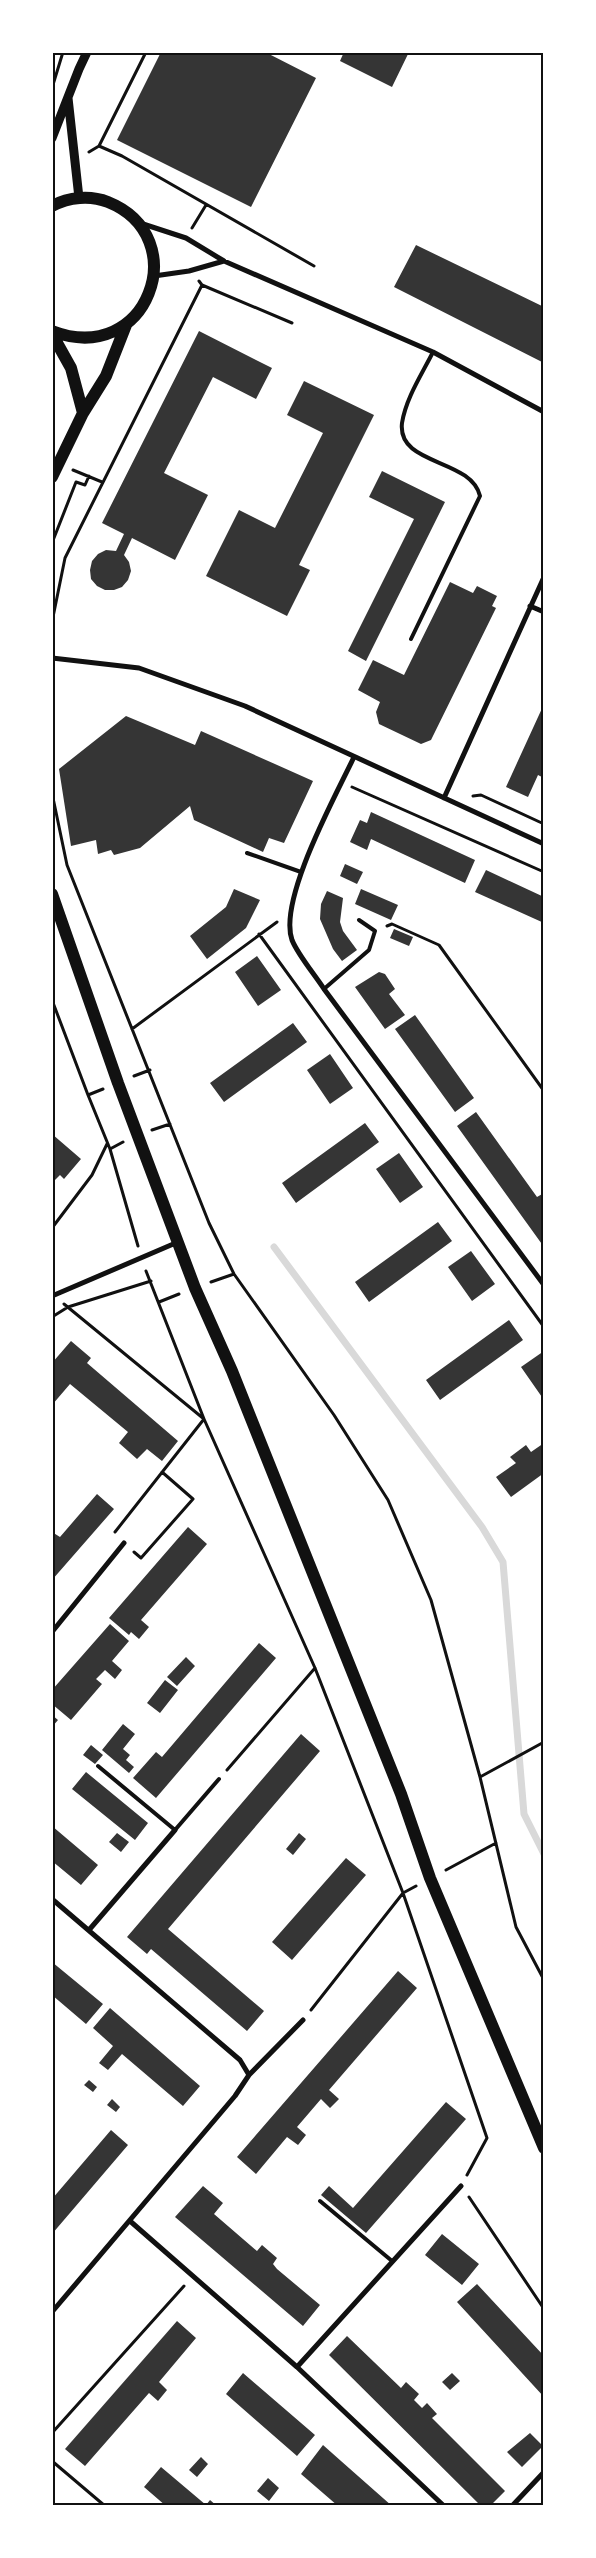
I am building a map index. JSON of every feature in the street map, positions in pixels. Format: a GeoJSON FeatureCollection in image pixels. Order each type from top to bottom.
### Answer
{"type":"FeatureCollection","features":[{"type":"Feature","properties":{"kind":"main road"},"geometry":{"type":"LineString","coordinates":[[52,206],[79,198],[100,200],[120,207],[137,222],[149,241],[154,276],[142,308],[126,325],[105,336],[87,339],[52,333]]}},
{"type":"Feature","properties":{"kind":"main road"},"geometry":{"type":"LineString","coordinates":[[52,477],[83,413],[106,376],[126,325]]}},
{"type":"Feature","properties":{"kind":"main road"},"geometry":{"type":"LineString","coordinates":[[52,333],[71,368],[83,413]]}},
{"type":"Feature","properties":{"kind":"main road"},"geometry":{"type":"LineString","coordinates":[[52,894],[118,1083],[178,1241],[401,1794],[430,1878],[544,2148]]}},
{"type":"Feature","properties":{"kind":"street"},"geometry":{"type":"LineString","coordinates":[[52,138],[88,52]]}},
{"type":"Feature","properties":{"kind":"street"},"geometry":{"type":"LineString","coordinates":[[68,98],[79,198]]}},
{"type":"Feature","properties":{"kind":"street"},"geometry":{"type":"LineString","coordinates":[[137,222],[186,238],[224,261],[432,352],[544,412]]}},
{"type":"Feature","properties":{"kind":"street"},"geometry":{"type":"LineString","coordinates":[[154,276],[189,271],[224,261]]}},
{"type":"Feature","properties":{"kind":"street"},"geometry":{"type":"LineString","coordinates":[[444,798],[544,577]]}},
{"type":"Feature","properties":{"kind":"street"},"geometry":{"type":"LineString","coordinates":[[530,606],[544,612]]}},
{"type":"Feature","properties":{"kind":"street"},"geometry":{"type":"LineString","coordinates":[[52,658],[139,668],[245,706],[544,844]]}},
{"type":"Feature","properties":{"kind":"street"},"geometry":{"type":"LineString","coordinates":[[354,757],[301,872],[289,912],[292,940],[324,988],[544,1285]]}},
{"type":"Feature","properties":{"kind":"street"},"geometry":{"type":"LineString","coordinates":[[53,1296],[142,1259],[178,1241]]}},
{"type":"Feature","properties":{"kind":"street"},"geometry":{"type":"LineString","coordinates":[[52,1632],[124,1543]]}},
{"type":"Feature","properties":{"kind":"street"},"geometry":{"type":"LineString","coordinates":[[90,1930],[175,1830]]}},
{"type":"Feature","properties":{"kind":"street"},"geometry":{"type":"LineString","coordinates":[[52,1899],[240,2060],[249,2075]]}},
{"type":"Feature","properties":{"kind":"street"},"geometry":{"type":"LineString","coordinates":[[52,2312],[240,2090],[249,2075],[303,2020]]}},
{"type":"Feature","properties":{"kind":"street"},"geometry":{"type":"LineString","coordinates":[[297,2367],[461,2186]]}},
{"type":"Feature","properties":{"kind":"street"},"geometry":{"type":"LineString","coordinates":[[130,2221],[297,2367],[444,2506]]}},
{"type":"Feature","properties":{"kind":"street"},"geometry":{"type":"LineString","coordinates":[[512,2506],[544,2472]]}},
{"type":"Feature","properties":{"kind":"lane"},"geometry":{"type":"LineString","coordinates":[[411,639],[480,496],[478,486],[468,477],[412,449],[404,441],[402,424],[406,407],[432,352]]}},
{"type":"Feature","properties":{"kind":"lane"},"geometry":{"type":"LineString","coordinates":[[248,853],[301,872]]}},
{"type":"Feature","properties":{"kind":"lane"},"geometry":{"type":"LineString","coordinates":[[324,988],[369,950],[375,931],[360,920]]}},
{"type":"Feature","properties":{"kind":"lane"},"geometry":{"type":"LineString","coordinates":[[98,1766],[175,1830],[219,1779]]}},
{"type":"Feature","properties":{"kind":"lane"},"geometry":{"type":"LineString","coordinates":[[320,2201],[392,2261]]}},
{"type":"Feature","properties":{"kind":"path"},"geometry":{"type":"LineString","coordinates":[[56,80],[63,52]]}},
{"type":"Feature","properties":{"kind":"path"},"geometry":{"type":"LineString","coordinates":[[146,52],[99,146],[122,156],[314,266]]}},
{"type":"Feature","properties":{"kind":"path"},"geometry":{"type":"LineString","coordinates":[[186,238],[206,205]]}},
{"type":"Feature","properties":{"kind":"path"},"geometry":{"type":"LineString","coordinates":[[189,271],[202,285],[292,323]]}},
{"type":"Feature","properties":{"kind":"path"},"geometry":{"type":"LineString","coordinates":[[52,622],[65,558],[202,285]]}},
{"type":"Feature","properties":{"kind":"path"},"geometry":{"type":"LineString","coordinates":[[76,471],[102,482]]}},
{"type":"Feature","properties":{"kind":"path"},"geometry":{"type":"LineString","coordinates":[[52,543],[76,482],[85,485],[89,476]]}},
{"type":"Feature","properties":{"kind":"path"},"geometry":{"type":"LineString","coordinates":[[342,782],[544,872]]}},
{"type":"Feature","properties":{"kind":"path"},"geometry":{"type":"LineString","coordinates":[[52,793],[54,815],[66,865],[150,1070],[209,1223],[234,1274],[334,1415],[388,1500],[430,1600],[480,1777],[516,1926],[544,1980]]}},
{"type":"Feature","properties":{"kind":"path"},"geometry":{"type":"LineString","coordinates":[[132,1029],[289,912]]}},
{"type":"Feature","properties":{"kind":"path"},"geometry":{"type":"LineString","coordinates":[[375,931],[392,924],[439,945],[544,1091]]}},
{"type":"Feature","properties":{"kind":"path"},"geometry":{"type":"LineString","coordinates":[[259,934],[544,1327]]}},
{"type":"Feature","properties":{"kind":"path"},"geometry":{"type":"LineString","coordinates":[[52,1000],[108,1143],[142,1259],[204,1419],[315,1668],[404,1893],[487,2138],[461,2186],[544,2309]]}},
{"type":"Feature","properties":{"kind":"path"},"geometry":{"type":"LineString","coordinates":[[88,1095],[150,1070]]}},
{"type":"Feature","properties":{"kind":"path"},"geometry":{"type":"LineString","coordinates":[[52,1228],[92,1175],[108,1143]]}},
{"type":"Feature","properties":{"kind":"path"},"geometry":{"type":"LineString","coordinates":[[52,1317],[68,1307],[150,1281]]}},
{"type":"Feature","properties":{"kind":"path"},"geometry":{"type":"LineString","coordinates":[[53,1296],[204,1419]]}},
{"type":"Feature","properties":{"kind":"path"},"geometry":{"type":"LineString","coordinates":[[162,1472],[193,1499],[141,1558],[114,1533],[162,1472],[204,1419]]}},
{"type":"Feature","properties":{"kind":"path"},"geometry":{"type":"LineString","coordinates":[[219,1779],[315,1668]]}},
{"type":"Feature","properties":{"kind":"path"},"geometry":{"type":"LineString","coordinates":[[480,1777],[544,1742]]}},
{"type":"Feature","properties":{"kind":"path"},"geometry":{"type":"LineString","coordinates":[[303,2020],[404,1893],[496,1843]]}},
{"type":"Feature","properties":{"kind":"path"},"geometry":{"type":"LineString","coordinates":[[52,2432],[194,2275]]}},
{"type":"Feature","properties":{"kind":"path"},"geometry":{"type":"LineString","coordinates":[[52,2461],[104,2506]]}},
{"type":"Feature","properties":{"kind":"building"},"geometry":{"type":"Polygon","coordinates":[[[161,52],[265,52],[316,78],[251,207],[117,140],[161,52]]]}},
{"type":"Feature","properties":{"kind":"building"},"geometry":{"type":"Polygon","coordinates":[[[344,52],[409,52],[392,87],[340,61],[344,52]]]}},
{"type":"Feature","properties":{"kind":"building"},"geometry":{"type":"Polygon","coordinates":[[[416,245],[544,307],[544,363],[394,287],[416,245]]]}},
{"type":"Feature","properties":{"kind":"building"},"geometry":{"type":"Polygon","coordinates":[[[199,331],[272,368],[256,399],[213,377],[164,473],[208,495],[175,560],[132,538],[124,555],[129,562],[131,571],[128,580],[122,587],[114,590],[105,590],[97,586],[91,579],[92,561],[98,554],[106,550],[116,551],[124,534],[102,523],[199,331]]]}},
{"type":"Feature","properties":{"kind":"building"},"geometry":{"type":"Polygon","coordinates":[[[304,381],[374,415],[299,565],[310,570],[287,616],[206,576],[239,510],[275,528],[323,433],[287,415],[304,381]]]}},
{"type":"Feature","properties":{"kind":"building"},"geometry":{"type":"Polygon","coordinates":[[[382,471],[445,502],[366,661],[348,651],[414,519],[369,497],[382,471]]]}},
{"type":"Feature","properties":{"kind":"building"},"geometry":{"type":"Polygon","coordinates":[[[450,582],[473,593],[477,586],[497,596],[492,606],[496,608],[431,740],[421,744],[379,724],[376,712],[380,702],[358,690],[373,660],[404,675],[450,582]]]}},
{"type":"Feature","properties":{"kind":"building"},"geometry":{"type":"Polygon","coordinates":[[[544,704],[544,778],[538,775],[528,797],[506,787],[544,704]]]}},
{"type":"Feature","properties":{"kind":"building"},"geometry":{"type":"Polygon","coordinates":[[[126,716],[195,745],[201,731],[313,781],[284,843],[269,838],[263,852],[194,820],[190,806],[140,848],[114,855],[111,850],[98,854],[96,840],[71,846],[59,769],[126,716]]]}},
{"type":"Feature","properties":{"kind":"building"},"geometry":{"type":"Polygon","coordinates":[[[371,812],[475,860],[465,883],[371,839],[367,850],[350,842],[360,820],[367,823],[371,812]]]}},
{"type":"Feature","properties":{"kind":"building"},"geometry":{"type":"Polygon","coordinates":[[[345,864],[363,872],[357,884],[340,876],[345,864]]]}},
{"type":"Feature","properties":{"kind":"building"},"geometry":{"type":"Polygon","coordinates":[[[486,870],[544,897],[544,923],[475,892],[486,870]]]}},
{"type":"Feature","properties":{"kind":"building"},"geometry":{"type":"Polygon","coordinates":[[[234,889],[260,900],[246,928],[207,959],[190,936],[226,907],[234,889]]]}},
{"type":"Feature","properties":{"kind":"building"},"geometry":{"type":"Polygon","coordinates":[[[361,889],[398,905],[391,920],[355,904],[361,889]]]}},
{"type":"Feature","properties":{"kind":"building"},"geometry":{"type":"Polygon","coordinates":[[[327,891],[343,898],[340,922],[343,931],[357,950],[342,961],[333,949],[320,919],[321,904],[327,891]]]}},
{"type":"Feature","properties":{"kind":"building"},"geometry":{"type":"Polygon","coordinates":[[[394,929],[413,937],[409,946],[390,938],[394,929]]]}},
{"type":"Feature","properties":{"kind":"building"},"geometry":{"type":"Polygon","coordinates":[[[257,956],[281,990],[258,1006],[235,972],[257,956]]]}},
{"type":"Feature","properties":{"kind":"building"},"geometry":{"type":"Polygon","coordinates":[[[379,972],[385,974],[395,989],[389,994],[405,1015],[385,1029],[355,987],[379,972]]]}},
{"type":"Feature","properties":{"kind":"building"},"geometry":{"type":"Polygon","coordinates":[[[415,1015],[474,1098],[455,1112],[395,1029],[415,1015]]]}},
{"type":"Feature","properties":{"kind":"building"},"geometry":{"type":"Polygon","coordinates":[[[293,1023],[307,1042],[224,1102],[210,1083],[293,1023]]]}},
{"type":"Feature","properties":{"kind":"building"},"geometry":{"type":"Polygon","coordinates":[[[330,1054],[353,1088],[330,1104],[307,1070],[330,1054]]]}},
{"type":"Feature","properties":{"kind":"building"},"geometry":{"type":"Polygon","coordinates":[[[476,1112],[537,1197],[544,1193],[544,1247],[457,1126],[476,1112]]]}},
{"type":"Feature","properties":{"kind":"building"},"geometry":{"type":"Polygon","coordinates":[[[365,1123],[379,1142],[296,1203],[282,1183],[365,1123]]]}},
{"type":"Feature","properties":{"kind":"building"},"geometry":{"type":"Polygon","coordinates":[[[52,1134],[81,1159],[64,1179],[60,1175],[52,1183],[52,1134]]]}},
{"type":"Feature","properties":{"kind":"building"},"geometry":{"type":"Polygon","coordinates":[[[399,1153],[423,1187],[400,1203],[376,1169],[399,1153]]]}},
{"type":"Feature","properties":{"kind":"building"},"geometry":{"type":"Polygon","coordinates":[[[438,1222],[452,1241],[369,1302],[355,1282],[438,1222]]]}},
{"type":"Feature","properties":{"kind":"building"},"geometry":{"type":"Polygon","coordinates":[[[471,1251],[495,1284],[472,1301],[448,1267],[471,1251]]]}},
{"type":"Feature","properties":{"kind":"building"},"geometry":{"type":"Polygon","coordinates":[[[509,1320],[523,1340],[440,1400],[426,1380],[509,1320]]]}},
{"type":"Feature","properties":{"kind":"building"},"geometry":{"type":"Polygon","coordinates":[[[71,1341],[91,1358],[87,1363],[178,1441],[162,1461],[147,1449],[137,1459],[119,1443],[128,1432],[70,1384],[52,1405],[52,1363],[71,1341]]]}},
{"type":"Feature","properties":{"kind":"building"},"geometry":{"type":"Polygon","coordinates":[[[544,1351],[544,1400],[521,1367],[544,1351]]]}},
{"type":"Feature","properties":{"kind":"building"},"geometry":{"type":"Polygon","coordinates":[[[544,1443],[544,1473],[511,1497],[496,1477],[516,1463],[510,1457],[526,1445],[531,1452],[544,1443]]]}},
{"type":"Feature","properties":{"kind":"building"},"geometry":{"type":"Polygon","coordinates":[[[97,1494],[114,1509],[52,1580],[52,1532],[60,1537],[97,1494]]]}},
{"type":"Feature","properties":{"kind":"building"},"geometry":{"type":"Polygon","coordinates":[[[188,1527],[207,1544],[141,1620],[149,1627],[139,1639],[131,1632],[129,1635],[109,1618],[188,1527]]]}},
{"type":"Feature","properties":{"kind":"building"},"geometry":{"type":"Polygon","coordinates":[[[110,1624],[129,1641],[112,1661],[122,1670],[115,1679],[105,1670],[96,1679],[102,1684],[71,1720],[52,1704],[52,1690],[110,1624]]]}},
{"type":"Feature","properties":{"kind":"building"},"geometry":{"type":"Polygon","coordinates":[[[259,1643],[276,1658],[156,1798],[133,1778],[156,1752],[162,1757],[259,1643]]]}},
{"type":"Feature","properties":{"kind":"building"},"geometry":{"type":"Polygon","coordinates":[[[186,1657],[195,1666],[177,1686],[167,1677],[186,1657]]]}},
{"type":"Feature","properties":{"kind":"building"},"geometry":{"type":"Polygon","coordinates":[[[165,1680],[178,1690],[160,1713],[147,1703],[165,1680]]]}},
{"type":"Feature","properties":{"kind":"building"},"geometry":{"type":"Polygon","coordinates":[[[52,1715],[58,1720],[52,1727],[52,1715]]]}},
{"type":"Feature","properties":{"kind":"building"},"geometry":{"type":"Polygon","coordinates":[[[123,1724],[135,1734],[123,1749],[130,1755],[126,1760],[134,1767],[129,1773],[102,1750],[123,1724]]]}},
{"type":"Feature","properties":{"kind":"building"},"geometry":{"type":"Polygon","coordinates":[[[301,1734],[320,1751],[168,1929],[264,2011],[247,2031],[151,1949],[147,1954],[127,1937],[301,1734]]]}},
{"type":"Feature","properties":{"kind":"building"},"geometry":{"type":"Polygon","coordinates":[[[91,1745],[103,1755],[95,1764],[83,1755],[91,1745]]]}},
{"type":"Feature","properties":{"kind":"building"},"geometry":{"type":"Polygon","coordinates":[[[86,1772],[148,1823],[135,1840],[72,1789],[86,1772]]]}},
{"type":"Feature","properties":{"kind":"building"},"geometry":{"type":"Polygon","coordinates":[[[52,1826],[98,1865],[81,1885],[52,1861],[52,1826]]]}},
{"type":"Feature","properties":{"kind":"building"},"geometry":{"type":"Polygon","coordinates":[[[117,1833],[129,1842],[121,1852],[109,1842],[117,1833]]]}},
{"type":"Feature","properties":{"kind":"building"},"geometry":{"type":"Polygon","coordinates":[[[299,1833],[306,1839],[293,1855],[286,1849],[299,1833]]]}},
{"type":"Feature","properties":{"kind":"building"},"geometry":{"type":"Polygon","coordinates":[[[346,1858],[366,1875],[292,1960],[272,1942],[346,1858]]]}},
{"type":"Feature","properties":{"kind":"building"},"geometry":{"type":"Polygon","coordinates":[[[52,1962],[103,2004],[86,2024],[52,1995],[52,1962]]]}},
{"type":"Feature","properties":{"kind":"building"},"geometry":{"type":"Polygon","coordinates":[[[398,1971],[417,1988],[329,2090],[339,2099],[330,2108],[321,2099],[297,2127],[306,2135],[298,2145],[287,2137],[256,2174],[237,2157],[398,1971]]]}},
{"type":"Feature","properties":{"kind":"building"},"geometry":{"type":"Polygon","coordinates":[[[110,2008],[200,2086],[183,2106],[122,2054],[108,2070],[99,2063],[113,2046],[93,2028],[110,2008]]]}},
{"type":"Feature","properties":{"kind":"building"},"geometry":{"type":"Polygon","coordinates":[[[89,2080],[97,2087],[93,2092],[84,2085],[89,2080]]]}},
{"type":"Feature","properties":{"kind":"building"},"geometry":{"type":"Polygon","coordinates":[[[112,2099],[120,2107],[116,2112],[107,2105],[112,2099]]]}},
{"type":"Feature","properties":{"kind":"building"},"geometry":{"type":"Polygon","coordinates":[[[446,2102],[466,2119],[366,2233],[321,2195],[329,2186],[353,2208],[446,2102]]]}},
{"type":"Feature","properties":{"kind":"building"},"geometry":{"type":"Polygon","coordinates":[[[111,2130],[128,2145],[52,2234],[52,2199],[111,2130]]]}},
{"type":"Feature","properties":{"kind":"building"},"geometry":{"type":"Polygon","coordinates":[[[203,2186],[223,2203],[214,2214],[257,2251],[262,2245],[277,2258],[273,2264],[277,2269],[320,2305],[303,2326],[175,2217],[203,2186]]]}},
{"type":"Feature","properties":{"kind":"building"},"geometry":{"type":"Polygon","coordinates":[[[442,2234],[479,2264],[462,2285],[425,2255],[442,2234]]]}},
{"type":"Feature","properties":{"kind":"building"},"geometry":{"type":"Polygon","coordinates":[[[477,2284],[544,2356],[544,2397],[457,2302],[477,2284]]]}},
{"type":"Feature","properties":{"kind":"building"},"geometry":{"type":"Polygon","coordinates":[[[177,2321],[196,2338],[159,2382],[167,2390],[158,2401],[149,2393],[85,2466],[65,2449],[177,2321]]]}},
{"type":"Feature","properties":{"kind":"building"},"geometry":{"type":"Polygon","coordinates":[[[347,2336],[401,2388],[406,2382],[419,2394],[414,2400],[422,2408],[427,2403],[437,2414],[432,2418],[505,2491],[490,2506],[481,2506],[329,2355],[347,2336]]]}},
{"type":"Feature","properties":{"kind":"building"},"geometry":{"type":"Polygon","coordinates":[[[243,2373],[315,2435],[297,2456],[226,2394],[243,2373]]]}},
{"type":"Feature","properties":{"kind":"building"},"geometry":{"type":"Polygon","coordinates":[[[452,2373],[460,2381],[450,2390],[442,2382],[452,2373]]]}},
{"type":"Feature","properties":{"kind":"building"},"geometry":{"type":"Polygon","coordinates":[[[530,2433],[543,2446],[522,2467],[507,2452],[530,2433]]]}},
{"type":"Feature","properties":{"kind":"building"},"geometry":{"type":"Polygon","coordinates":[[[323,2445],[392,2506],[338,2506],[301,2474],[323,2445]]]}},
{"type":"Feature","properties":{"kind":"building"},"geometry":{"type":"Polygon","coordinates":[[[201,2457],[208,2464],[197,2477],[189,2470],[201,2457]]]}},
{"type":"Feature","properties":{"kind":"building"},"geometry":{"type":"Polygon","coordinates":[[[161,2467],[206,2505],[210,2500],[217,2506],[166,2506],[144,2487],[161,2467]]]}},
{"type":"Feature","properties":{"kind":"building"},"geometry":{"type":"Polygon","coordinates":[[[268,2478],[279,2488],[269,2501],[257,2491],[268,2478]]]}},
{"type":"Feature","properties":{"kind":"waterway"},"geometry":{"type":"LineString","coordinates":[[274,1247],[482,1527],[503,1562],[524,1814],[544,1854]]}}]}
